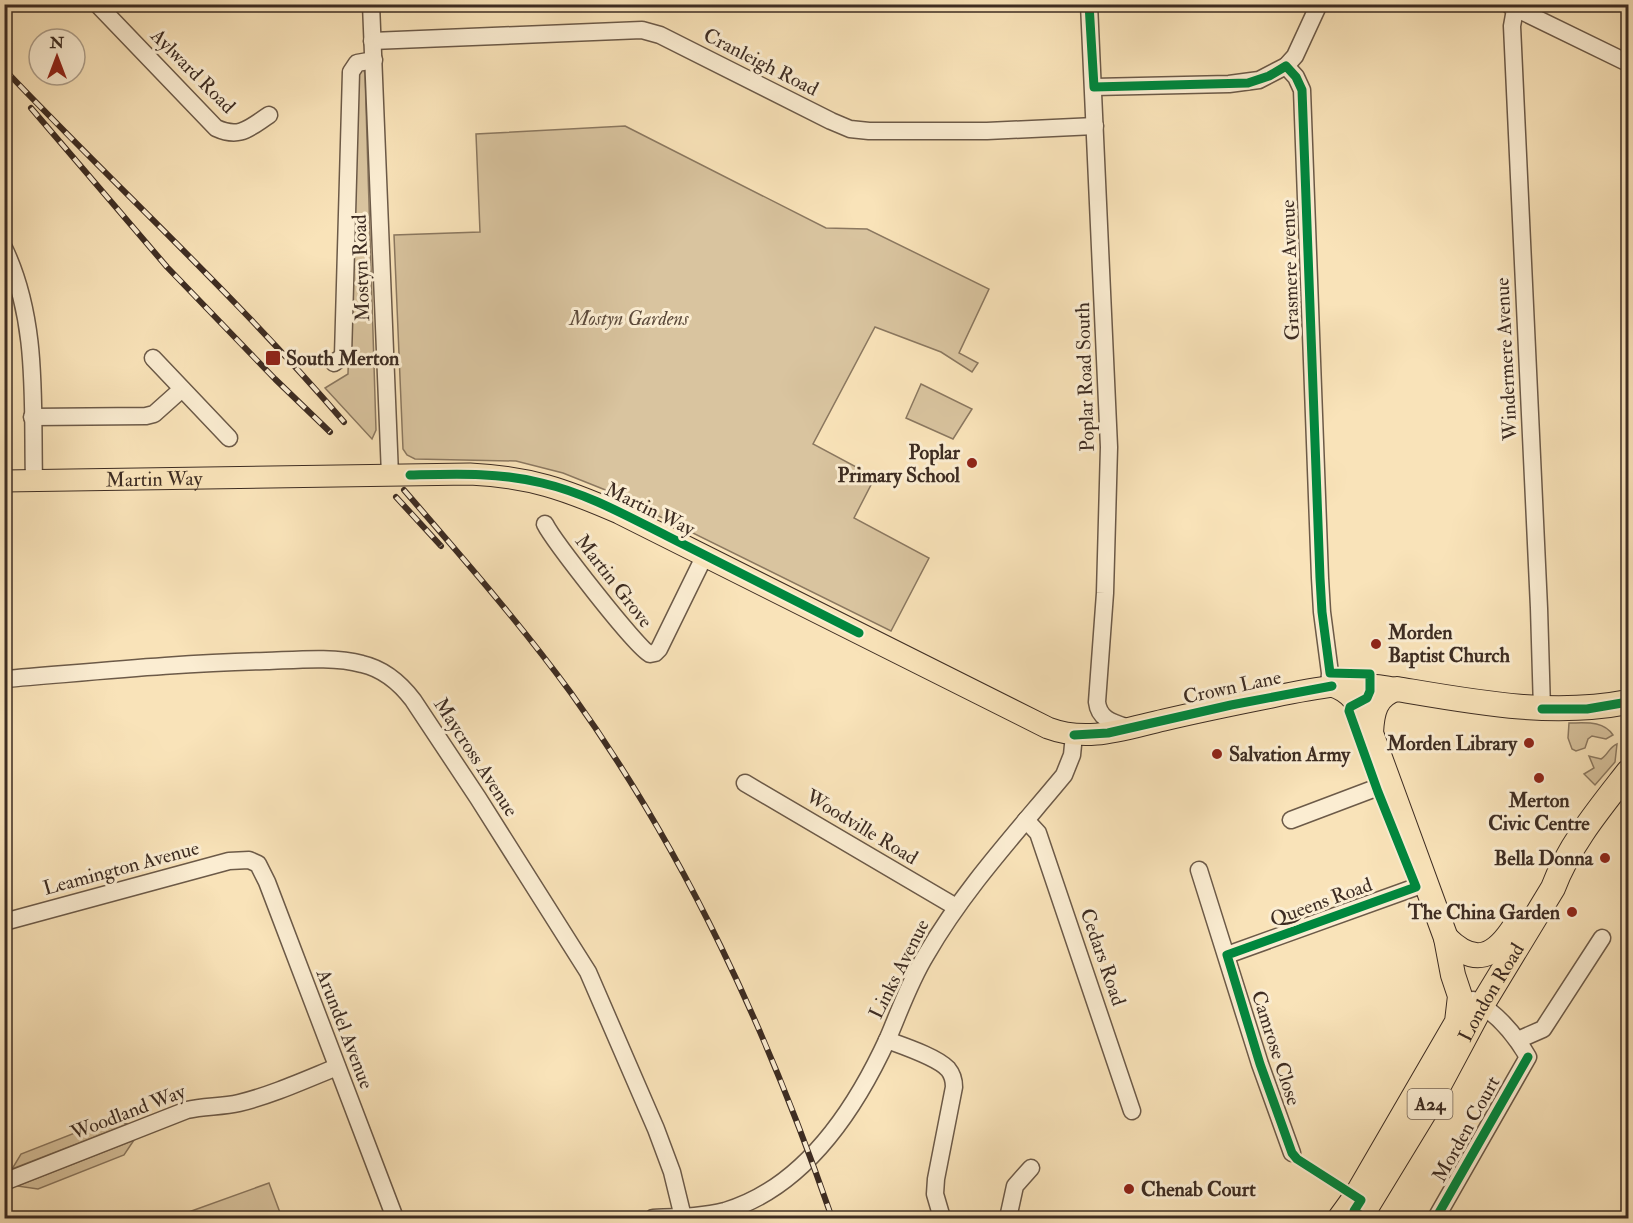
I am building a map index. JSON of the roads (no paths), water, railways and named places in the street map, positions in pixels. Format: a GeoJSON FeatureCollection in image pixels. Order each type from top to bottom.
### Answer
{"type":"FeatureCollection","features":[{"type":"Feature","properties":{"kind":"highway","name":"Crown Lane"},"geometry":{"type":"LineString","coordinates":[[1397,689],[1542,709],[1587,709],[1626,704]]}},
{"type":"Feature","properties":{"kind":"highway"},"geometry":{"type":"LineString","coordinates":[[1371,733],[1374,711],[1379,699],[1389,691],[1397,689]]}},
{"type":"Feature","properties":{"kind":"highway","name":"A24"},"geometry":{"type":"LineString","coordinates":[[1371,733],[1465,992]]}},
{"type":"Feature","properties":{"kind":"highway","name":"London Road"},"geometry":{"type":"LineString","coordinates":[[1360,1218],[1427,1108],[1465,992],[1553,888],[1560,870],[1586,828],[1629,772]]}},
{"type":"Feature","properties":{"kind":"highway","name":"A24"},"geometry":{"type":"LineString","coordinates":[[1446,938],[1457,949],[1465,952],[1491,954],[1506,941],[1528,906],[1560,870]]}},
{"type":"Feature","properties":{"kind":"highway","name":"London Road"},"geometry":{"type":"LineString","coordinates":[[1340,1218],[1356,1196],[1457,1022],[1465,992]]}},
{"type":"Feature","properties":{"kind":"main road","name":"Martin Way"},"geometry":{"type":"LineString","coordinates":[[4,481],[482,475],[515,477],[543,483],[619,513],[1048,728],[1074,735]]}},
{"type":"Feature","properties":{"kind":"main road","name":"Crown Lane"},"geometry":{"type":"LineString","coordinates":[[1074,735],[1099,735],[1231,705],[1331,686],[1370,684],[1397,689]]}},
{"type":"Feature","properties":{"kind":"main road"},"geometry":{"type":"LineString","coordinates":[[1331,686],[1349,694],[1357,703],[1371,733]]}},
{"type":"Feature","properties":{"kind":"street","name":"Aylward Road"},"geometry":{"type":"LineString","coordinates":[[98,4],[216,128],[226,133],[236,134],[268,115]]}},
{"type":"Feature","properties":{"kind":"street","name":"Mostyn Road"},"geometry":{"type":"LineString","coordinates":[[371,4],[390,475]]}},
{"type":"Feature","properties":{"kind":"street","name":"Poplar Road South"},"geometry":{"type":"LineString","coordinates":[[1089,4],[1109,447],[1105,593],[1098,710],[1104,719],[1129,728]]}},
{"type":"Feature","properties":{"kind":"street"},"geometry":{"type":"LineString","coordinates":[[1094,87],[1248,83],[1269,76],[1286,66],[1295,56],[1319,4]]}},
{"type":"Feature","properties":{"kind":"street"},"geometry":{"type":"LineString","coordinates":[[1515,6],[1629,63]]}},
{"type":"Feature","properties":{"kind":"street","name":"Windermere Avenue"},"geometry":{"type":"LineString","coordinates":[[1515,6],[1512,26],[1540,620],[1542,709]]}},
{"type":"Feature","properties":{"kind":"street","name":"Cranleigh Road"},"geometry":{"type":"LineString","coordinates":[[372,41],[642,30],[660,35],[850,129],[987,131],[1095,126]]}},
{"type":"Feature","properties":{"kind":"street","name":"Mostyn Road"},"geometry":{"type":"LineString","coordinates":[[334,363],[343,356],[351,72],[357,63],[374,60]]}},
{"type":"Feature","properties":{"kind":"street","name":"Grasmere Avenue"},"geometry":{"type":"LineString","coordinates":[[1286,66],[1296,77],[1302,90],[1320,578],[1331,686]]}},
{"type":"Feature","properties":{"kind":"street"},"geometry":{"type":"LineString","coordinates":[[4,248],[21,291],[27,320],[32,366],[34,481]]}},
{"type":"Feature","properties":{"kind":"street"},"geometry":{"type":"LineString","coordinates":[[153,358],[229,438]]}},
{"type":"Feature","properties":{"kind":"street"},"geometry":{"type":"LineString","coordinates":[[32,417],[146,416],[154,414],[182,389]]}},
{"type":"Feature","properties":{"kind":"street","name":"Martin Grove"},"geometry":{"type":"LineString","coordinates":[[545,524],[565,554],[624,628],[645,653],[650,654],[659,649],[705,555]]}},
{"type":"Feature","properties":{"kind":"street","name":"Maycross Avenue"},"geometry":{"type":"LineString","coordinates":[[4,679],[174,665],[298,660],[361,663],[389,676],[403,687],[478,798],[588,972],[660,1140],[678,1192],[683,1217]]}},
{"type":"Feature","properties":{"kind":"street","name":"Links Avenue"},"geometry":{"type":"LineString","coordinates":[[653,1218],[683,1217],[723,1211],[756,1199],[776,1189],[798,1171],[828,1137],[854,1099],[887,1040],[924,957],[956,907],[1064,775],[1072,755],[1074,735]]}},
{"type":"Feature","properties":{"kind":"street","name":"Woodville Road"},"geometry":{"type":"LineString","coordinates":[[745,783],[956,907]]}},
{"type":"Feature","properties":{"kind":"street"},"geometry":{"type":"LineString","coordinates":[[1291,820],[1389,783]]}},
{"type":"Feature","properties":{"kind":"street","name":"Cedars Road"},"geometry":{"type":"LineString","coordinates":[[1026,820],[1038,833],[1132,1111]]}},
{"type":"Feature","properties":{"kind":"street","name":"Leamington Avenue"},"geometry":{"type":"LineString","coordinates":[[4,922],[229,861],[249,860]]}},
{"type":"Feature","properties":{"kind":"street","name":"Arundel Avenue"},"geometry":{"type":"LineString","coordinates":[[249,860],[261,868],[395,1218]]}},
{"type":"Feature","properties":{"kind":"street","name":"Camrose Close"},"geometry":{"type":"LineString","coordinates":[[1199,870],[1260,1064],[1292,1153]]}},
{"type":"Feature","properties":{"kind":"street","name":"Queens Road"},"geometry":{"type":"LineString","coordinates":[[1227,955],[1427,883]]}},
{"type":"Feature","properties":{"kind":"street"},"geometry":{"type":"LineString","coordinates":[[1465,992],[1489,1010],[1518,1040],[1543,1029],[1602,938]]}},
{"type":"Feature","properties":{"kind":"street"},"geometry":{"type":"LineString","coordinates":[[887,1040],[935,1060],[949,1070],[953,1079],[954,1087],[936,1179],[935,1194],[942,1218]]}},
{"type":"Feature","properties":{"kind":"street","name":"Morden Court"},"geometry":{"type":"LineString","coordinates":[[1436,1218],[1528,1057],[1518,1040]]}},
{"type":"Feature","properties":{"kind":"street","name":"Woodland Way"},"geometry":{"type":"LineString","coordinates":[[4,1182],[187,1110],[251,1100],[337,1067]]}},
{"type":"Feature","properties":{"kind":"street"},"geometry":{"type":"LineString","coordinates":[[1008,1218],[1015,1186],[1031,1168]]}},
{"type":"Feature","properties":{"kind":"railway"},"geometry":{"type":"LineString","coordinates":[[4,69],[262,331],[344,422]]}},
{"type":"Feature","properties":{"kind":"railway"},"geometry":{"type":"LineString","coordinates":[[31,108],[167,267],[275,379],[330,432]]}},
{"type":"Feature","properties":{"kind":"railway"},"geometry":{"type":"LineString","coordinates":[[404,490],[531,641],[571,693],[613,754],[651,817],[721,946],[752,1013],[832,1218]]}},
{"type":"Feature","properties":{"kind":"railway"},"geometry":{"type":"LineString","coordinates":[[396,497],[441,546]]}},
{"type":"Feature","properties":{"kind":"place","name":"South Merton"},"geometry":{"type":"Point","coordinates":[273,358]}},
{"type":"Feature","properties":{"kind":"place","name":"Poplar Primary School"},"geometry":{"type":"Point","coordinates":[972,463]}},
{"type":"Feature","properties":{"kind":"place","name":"Morden Baptist Church"},"geometry":{"type":"Point","coordinates":[1376,644]}},
{"type":"Feature","properties":{"kind":"place","name":"Morden Library"},"geometry":{"type":"Point","coordinates":[1529,743]}},
{"type":"Feature","properties":{"kind":"place","name":"Salvation Army"},"geometry":{"type":"Point","coordinates":[1217,754]}},
{"type":"Feature","properties":{"kind":"place","name":"Merton Civic Centre"},"geometry":{"type":"Point","coordinates":[1539,778]}},
{"type":"Feature","properties":{"kind":"place","name":"Bella Donna"},"geometry":{"type":"Point","coordinates":[1605,858]}},
{"type":"Feature","properties":{"kind":"place","name":"The China Garden"},"geometry":{"type":"Point","coordinates":[1572,912]}},
{"type":"Feature","properties":{"kind":"place","name":"Chenab Court"},"geometry":{"type":"Point","coordinates":[1129,1189]}},
{"type":"Feature","properties":{"kind":"park label","name":"Mostyn Gardens"},"geometry":{"type":"Point","coordinates":[629,318]}}]}
